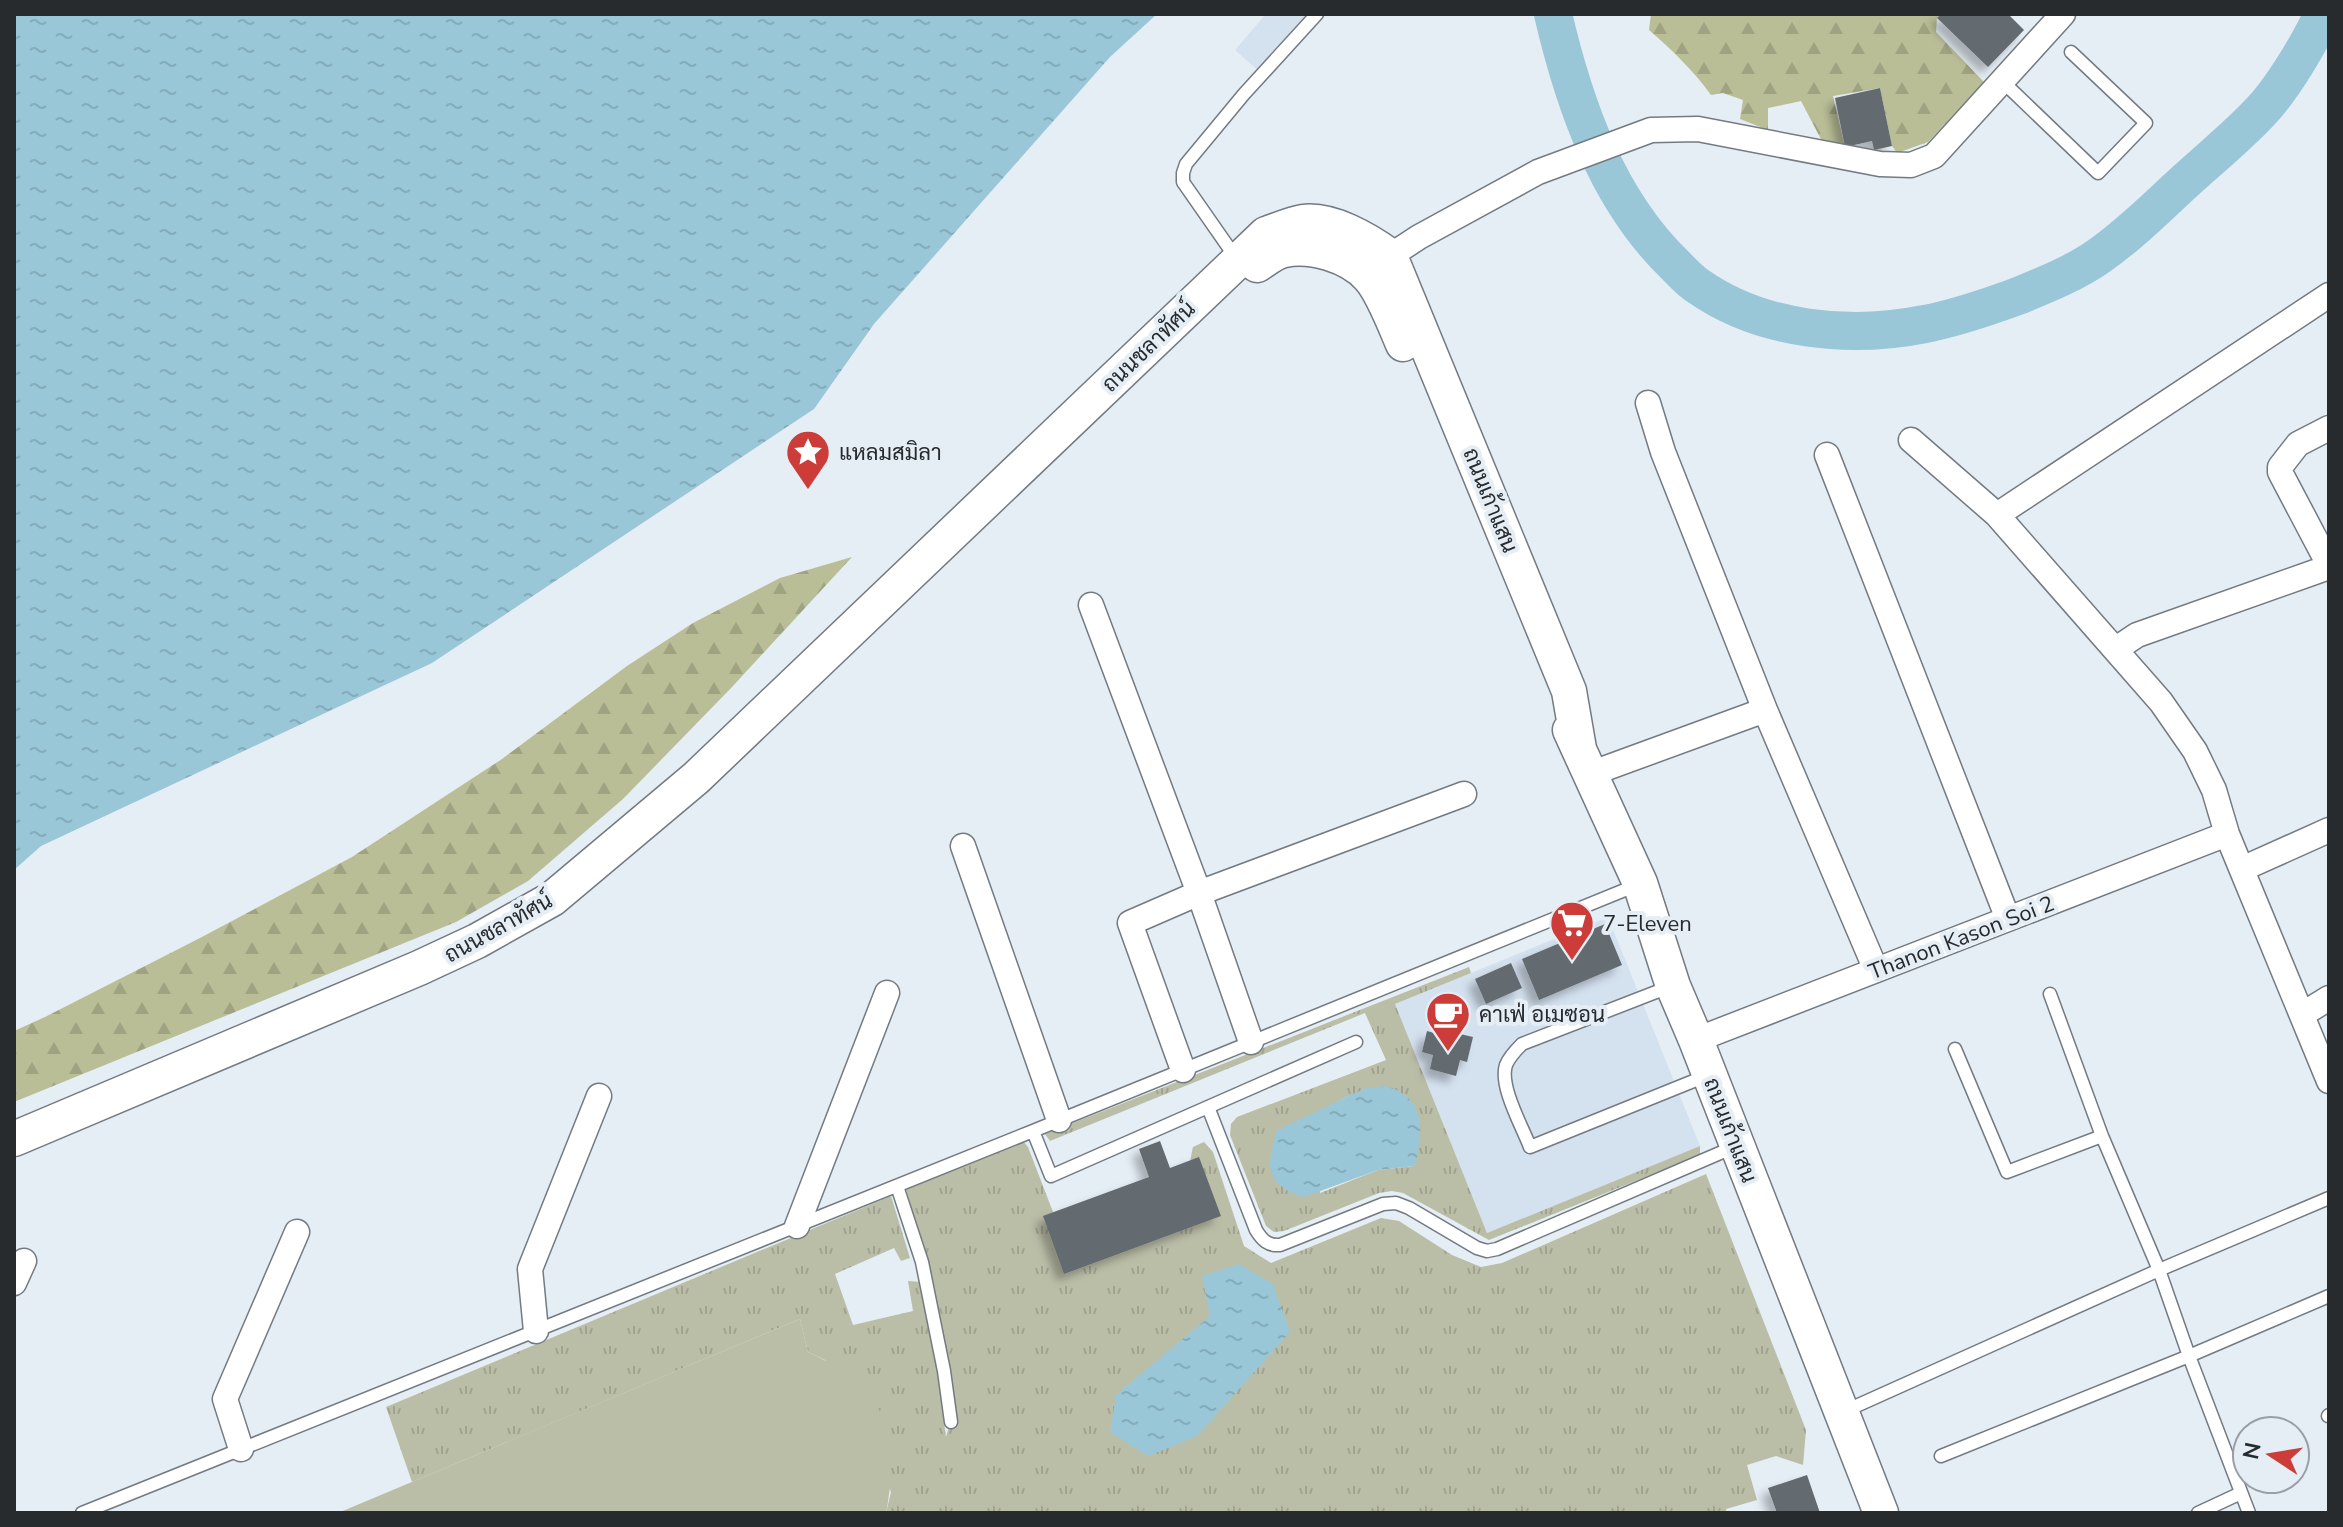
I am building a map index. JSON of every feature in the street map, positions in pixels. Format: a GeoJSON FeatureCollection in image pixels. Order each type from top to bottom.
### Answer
{"type":"FeatureCollection","features":[{"type":"Feature","properties":{"kind":"main road","name":"ถนนชลาทัศน์"},"geometry":{"type":"LineString","coordinates":[[14,1139],[419,968],[477,941],[552,899],[696,778],[1266,234],[1305,221],[1340,227],[1371,242],[1380,266]]}},
{"type":"Feature","properties":{"kind":"main road","name":"ถนนชลาทัศน์"},"geometry":{"type":"LineString","coordinates":[[934,552],[1269,257],[1281,250],[1309,248],[1380,266]]}},
{"type":"Feature","properties":{"kind":"main road","name":"ถนนเก้าแสน"},"geometry":{"type":"LineString","coordinates":[[1380,266],[1569,691],[1584,761],[1640,883],[1673,986],[1881,1513]]}},
{"type":"Feature","properties":{"kind":"street"},"geometry":{"type":"LineString","coordinates":[[1380,266],[1419,237],[1538,172],[1651,130],[1698,129],[1880,164],[1911,165],[1934,156],[2063,14]]}},
{"type":"Feature","properties":{"kind":"street"},"geometry":{"type":"LineString","coordinates":[[1997,515],[2329,295]]}},
{"type":"Feature","properties":{"kind":"street"},"geometry":{"type":"LineString","coordinates":[[1648,403],[1663,452],[1765,710],[1876,970]]}},
{"type":"Feature","properties":{"kind":"street"},"geometry":{"type":"LineString","coordinates":[[2116,649],[2137,635],[2329,566],[2280,472],[2280,467],[2298,444],[2329,428]]}},
{"type":"Feature","properties":{"kind":"street"},"geometry":{"type":"LineString","coordinates":[[1911,440],[1997,515],[2161,702],[2195,751],[2214,790],[2227,834],[2329,1081]]}},
{"type":"Feature","properties":{"kind":"street"},"geometry":{"type":"LineString","coordinates":[[1827,455],[2008,919]]}},
{"type":"Feature","properties":{"kind":"street"},"geometry":{"type":"LineString","coordinates":[[1091,605],[1251,1042]]}},
{"type":"Feature","properties":{"kind":"street"},"geometry":{"type":"LineString","coordinates":[[1584,761],[1765,710]]}},
{"type":"Feature","properties":{"kind":"street"},"geometry":{"type":"LineString","coordinates":[[1183,1070],[1130,923],[1199,893],[1464,794]]}},
{"type":"Feature","properties":{"kind":"street"},"geometry":{"type":"LineString","coordinates":[[2242,869],[2329,830]]}},
{"type":"Feature","properties":{"kind":"street","name":"Thanon Kason Soi 2"},"geometry":{"type":"LineString","coordinates":[[1696,1040],[2227,834]]}},
{"type":"Feature","properties":{"kind":"street"},"geometry":{"type":"LineString","coordinates":[[963,846],[1059,1120]]}},
{"type":"Feature","properties":{"kind":"street"},"geometry":{"type":"LineString","coordinates":[[797,1226],[887,993]]}},
{"type":"Feature","properties":{"kind":"street"},"geometry":{"type":"LineString","coordinates":[[2303,1014],[2329,998]]}},
{"type":"Feature","properties":{"kind":"street"},"geometry":{"type":"LineString","coordinates":[[536,1331],[530,1269],[599,1096]]}},
{"type":"Feature","properties":{"kind":"street"},"geometry":{"type":"LineString","coordinates":[[241,1449],[225,1399],[297,1232]]}},
{"type":"Feature","properties":{"kind":"lane"},"geometry":{"type":"LineString","coordinates":[[1237,260],[1183,182],[1183,173],[1186,164],[1244,94],[1317,14]]}},
{"type":"Feature","properties":{"kind":"lane"},"geometry":{"type":"LineString","coordinates":[[2002,81],[2098,173],[2146,123],[2071,52]]}},
{"type":"Feature","properties":{"kind":"lane"},"geometry":{"type":"LineString","coordinates":[[82,1513],[1640,883]]}},
{"type":"Feature","properties":{"kind":"lane"},"geometry":{"type":"LineString","coordinates":[[1673,986],[1522,1044],[1512,1055],[1505,1068],[1505,1084],[1530,1147],[1709,1075]]}},
{"type":"Feature","properties":{"kind":"lane"},"geometry":{"type":"LineString","coordinates":[[2050,994],[2102,1136],[2159,1270],[2231,1467]]}},
{"type":"Feature","properties":{"kind":"lane"},"geometry":{"type":"LineString","coordinates":[[1033,1131],[1051,1176],[1356,1042]]}},
{"type":"Feature","properties":{"kind":"lane"},"geometry":{"type":"LineString","coordinates":[[1955,1049],[2007,1172],[2102,1136]]}},
{"type":"Feature","properties":{"kind":"lane"},"geometry":{"type":"LineString","coordinates":[[1208,1107],[1256,1230],[1263,1240],[1273,1246],[1383,1204],[1396,1203],[1477,1248],[1487,1251],[1497,1249],[1737,1146]]}},
{"type":"Feature","properties":{"kind":"lane"},"geometry":{"type":"LineString","coordinates":[[897,1186],[922,1262],[951,1422]]}},
{"type":"Feature","properties":{"kind":"lane"},"geometry":{"type":"LineString","coordinates":[[1842,1412],[2159,1270],[2329,1198]]}},
{"type":"Feature","properties":{"kind":"lane"},"geometry":{"type":"LineString","coordinates":[[1941,1456],[2329,1296]]}},
{"type":"Feature","properties":{"kind":"lane"},"geometry":{"type":"LineString","coordinates":[[2198,1513],[2237,1495]]}},
{"type":"Feature","properties":{"kind":"shaded area"},"geometry":{"type":"Polygon","coordinates":[[[1266,14],[1311,14],[1260,72],[1235,50],[1266,14]]]}},
{"type":"Feature","properties":{"kind":"shaded area"},"geometry":{"type":"Polygon","coordinates":[[[1608,917],[1700,1146],[1487,1233],[1395,1004],[1608,917]]]}},
{"type":"Feature","properties":{"kind":"green space"},"geometry":{"type":"Polygon","coordinates":[[[1651,14],[1941,14],[1937,18],[1936,32],[1984,82],[1928,142],[1897,153],[1892,146],[1880,88],[1833,96],[1845,147],[1823,143],[1801,101],[1768,108],[1768,130],[1740,119],[1743,100],[1723,93],[1711,95],[1682,61],[1649,30],[1651,14]]]}},
{"type":"Feature","properties":{"kind":"green space"},"geometry":{"type":"Polygon","coordinates":[[[852,557],[623,799],[528,881],[456,922],[14,1102],[14,1031],[200,938],[352,857],[502,759],[627,666],[693,623],[780,578],[852,557]]]}},
{"type":"Feature","properties":{"kind":"green space"},"geometry":{"type":"Polygon","coordinates":[[[1469,967],[1471,973],[1395,1004],[1487,1233],[1700,1146],[1700,1155],[1489,1240],[1403,1193],[1392,1191],[1274,1232],[1266,1226],[1230,1135],[1231,1124],[1237,1117],[1386,1060],[1365,1013],[1050,1141],[1045,1134],[1469,967]],[[1348,1096],[1326,1108],[1320,1193],[1378,1170],[1414,1166],[1348,1096]]]}},
{"type":"Feature","properties":{"kind":"green space"},"geometry":{"type":"Polygon","coordinates":[[[1024,1142],[1053,1212],[1220,1216],[1199,1158],[1190,1161],[1193,1147],[1204,1142],[1213,1152],[1244,1246],[1271,1263],[1381,1218],[1399,1221],[1452,1255],[1481,1267],[1502,1263],[1706,1174],[1806,1430],[1803,1465],[1776,1456],[1747,1465],[1757,1500],[1726,1509],[1727,1513],[886,1513],[891,1492],[825,1360],[808,1352],[800,1319],[412,1482],[386,1407],[891,1196],[910,1258],[901,1261],[894,1248],[835,1274],[853,1325],[913,1311],[908,1281],[921,1282],[946,1437],[955,1406],[929,1270],[906,1189],[1024,1142]]]}},
{"type":"Feature","properties":{"kind":"green space"},"geometry":{"type":"Polygon","coordinates":[[[800,1319],[808,1352],[856,1380],[878,1408],[889,1442],[890,1478],[886,1513],[338,1513],[800,1319]]]}},
{"type":"Feature","properties":{"kind":"water"},"geometry":{"type":"Polygon","coordinates":[[[14,14],[1157,14],[1110,57],[874,324],[814,409],[432,663],[41,846],[14,870],[14,14]]]}},
{"type":"Feature","properties":{"kind":"water"},"geometry":{"type":"Polygon","coordinates":[[[1386,1086],[1409,1099],[1419,1118],[1420,1141],[1415,1166],[1378,1170],[1304,1197],[1289,1192],[1276,1182],[1269,1165],[1276,1131],[1367,1088],[1386,1086]]]}},
{"type":"Feature","properties":{"kind":"water"},"geometry":{"type":"Polygon","coordinates":[[[1239,1264],[1273,1284],[1290,1332],[1197,1436],[1148,1456],[1110,1432],[1116,1395],[1210,1316],[1202,1276],[1239,1264]]]}},
{"type":"Feature","properties":{"kind":"building"},"geometry":{"type":"Polygon","coordinates":[[[1941,14],[2008,14],[2024,30],[1988,67],[1937,18],[1941,14]]]}},
{"type":"Feature","properties":{"kind":"building"},"geometry":{"type":"Polygon","coordinates":[[[1880,88],[1892,146],[1874,150],[1872,141],[1845,147],[1835,98],[1880,88]]]}},
{"type":"Feature","properties":{"kind":"building","name":"7-Eleven"},"geometry":{"type":"Polygon","coordinates":[[[1605,924],[1622,965],[1539,1000],[1522,959],[1605,924]]]}},
{"type":"Feature","properties":{"kind":"building"},"geometry":{"type":"Polygon","coordinates":[[[1511,963],[1522,988],[1486,1004],[1475,979],[1511,963]]]}},
{"type":"Feature","properties":{"kind":"building","name":"คาเฟ่ อเมซอน"},"geometry":{"type":"Polygon","coordinates":[[[1427,1031],[1445,1036],[1447,1031],[1473,1037],[1467,1062],[1460,1060],[1456,1076],[1430,1069],[1433,1055],[1422,1052],[1427,1031]]]}},
{"type":"Feature","properties":{"kind":"building"},"geometry":{"type":"Polygon","coordinates":[[[1160,1141],[1170,1168],[1199,1157],[1221,1216],[1064,1274],[1043,1216],[1149,1177],[1139,1149],[1160,1141]]]}},
{"type":"Feature","properties":{"kind":"building"},"geometry":{"type":"Polygon","coordinates":[[[1807,1475],[1820,1513],[1777,1513],[1768,1488],[1807,1475]]]}},
{"type":"Feature","properties":{"kind":"waterway"},"geometry":{"type":"LineString","coordinates":[[1553,14],[1583,116],[1612,181],[1652,240],[1684,274],[1723,301],[1778,322],[1807,328],[1867,331],[1925,324],[1972,312],[2049,283],[2099,256],[2142,222],[2261,111],[2295,64],[2323,14]]}},
{"type":"Feature","properties":{"kind":"place","name":"แหลมสมิลา"},"geometry":{"type":"Point","coordinates":[808,491]}},
{"type":"Feature","properties":{"kind":"place","name":"7-Eleven"},"geometry":{"type":"Point","coordinates":[1572,962]}},
{"type":"Feature","properties":{"kind":"place","name":"คาเฟ่ อเมซอน"},"geometry":{"type":"Point","coordinates":[1448,1053]}}]}
